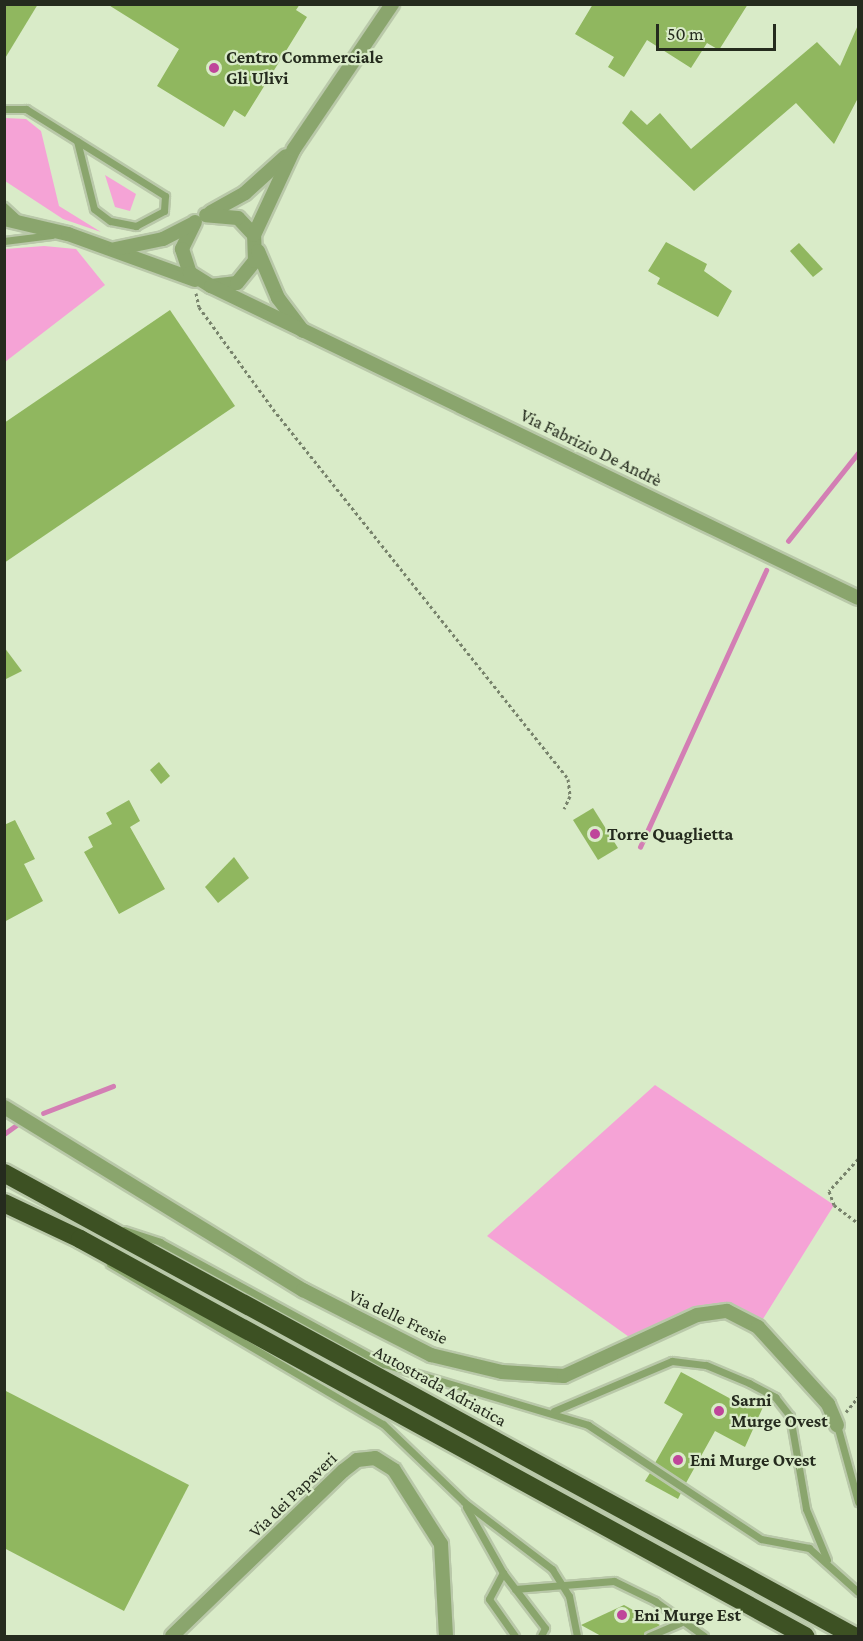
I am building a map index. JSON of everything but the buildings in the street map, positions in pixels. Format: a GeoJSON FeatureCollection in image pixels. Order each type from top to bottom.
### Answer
{"type":"FeatureCollection","features":[{"type":"Feature","properties":{"kind":"highway","name":"Autostrada Adriatica"},"geometry":{"type":"LineString","coordinates":[[4,1173],[854,1636]]}},
{"type":"Feature","properties":{"kind":"highway"},"geometry":{"type":"LineString","coordinates":[[4,1203],[80,1239],[805,1636]]}},
{"type":"Feature","properties":{"kind":"street"},"geometry":{"type":"LineString","coordinates":[[306,335],[278,298],[256,242],[238,218],[200,219],[186,232],[183,256],[206,284],[244,278],[256,242],[294,149],[392,4]]}},
{"type":"Feature","properties":{"kind":"street"},"geometry":{"type":"LineString","coordinates":[[115,249],[164,239],[200,219],[245,193],[294,149]]}},
{"type":"Feature","properties":{"kind":"street","name":"Via Fabrizio De Andrè"},"geometry":{"type":"LineString","coordinates":[[12,219],[115,249],[206,284],[306,335],[858,598]]}},
{"type":"Feature","properties":{"kind":"street","name":"Via delle Fresie"},"geometry":{"type":"LineString","coordinates":[[4,1107],[303,1290],[431,1355],[502,1371],[564,1376],[697,1315],[727,1311],[758,1328],[828,1404],[837,1425]]}},
{"type":"Feature","properties":{"kind":"street","name":"Via dei Papaveri"},"geometry":{"type":"LineString","coordinates":[[172,1636],[343,1471],[357,1460],[375,1458],[394,1470],[441,1544],[446,1636]]}},
{"type":"Feature","properties":{"kind":"lane"},"geometry":{"type":"LineString","coordinates":[[4,109],[26,109],[165,196],[164,211],[136,226],[110,221],[94,209],[77,141]]}},
{"type":"Feature","properties":{"kind":"lane"},"geometry":{"type":"LineString","coordinates":[[4,206],[12,219]]}},
{"type":"Feature","properties":{"kind":"lane"},"geometry":{"type":"LineString","coordinates":[[4,241],[69,234]]}},
{"type":"Feature","properties":{"kind":"lane"},"geometry":{"type":"LineString","coordinates":[[90,1218],[160,1242],[384,1364],[554,1411],[624,1446],[761,1539],[809,1548],[829,1562],[858,1592]]}},
{"type":"Feature","properties":{"kind":"lane"},"geometry":{"type":"LineString","coordinates":[[80,1239],[127,1278],[383,1424],[464,1502],[552,1569],[562,1582],[578,1636]]}},
{"type":"Feature","properties":{"kind":"lane"},"geometry":{"type":"LineString","coordinates":[[554,1411],[672,1361],[706,1365],[775,1397],[790,1416],[806,1509],[829,1562]]}},
{"type":"Feature","properties":{"kind":"lane"},"geometry":{"type":"LineString","coordinates":[[837,1425],[858,1502]]}},
{"type":"Feature","properties":{"kind":"lane"},"geometry":{"type":"LineString","coordinates":[[464,1502],[503,1573],[545,1628],[541,1636]]}},
{"type":"Feature","properties":{"kind":"lane"},"geometry":{"type":"LineString","coordinates":[[503,1573],[489,1599],[515,1636]]}},
{"type":"Feature","properties":{"kind":"lane"},"geometry":{"type":"LineString","coordinates":[[515,1589],[562,1582],[628,1585],[680,1623],[705,1636]]}},
{"type":"Feature","properties":{"kind":"lane"},"geometry":{"type":"LineString","coordinates":[[649,1636],[680,1623]]}},
{"type":"Feature","properties":{"kind":"path"},"geometry":{"type":"LineString","coordinates":[[206,284],[195,296],[199,307],[273,409],[568,779],[570,796],[564,809]]}},
{"type":"Feature","properties":{"kind":"path"},"geometry":{"type":"LineString","coordinates":[[858,1159],[829,1191],[834,1205],[858,1223]]}},
{"type":"Feature","properties":{"kind":"shaded area"},"geometry":{"type":"Polygon","coordinates":[[[5,118],[26,119],[41,131],[59,206],[101,232],[63,219],[5,181],[5,118]]]}},
{"type":"Feature","properties":{"kind":"shaded area"},"geometry":{"type":"Polygon","coordinates":[[[105,175],[136,194],[130,211],[115,207],[105,175]]]}},
{"type":"Feature","properties":{"kind":"shaded area"},"geometry":{"type":"Polygon","coordinates":[[[44,246],[76,249],[105,285],[5,362],[5,249],[44,246]]]}},
{"type":"Feature","properties":{"kind":"shaded area"},"geometry":{"type":"Polygon","coordinates":[[[655,1085],[834,1205],[758,1327],[713,1310],[639,1344],[487,1236],[655,1085]]]}},
{"type":"Feature","properties":{"kind":"waterway"},"geometry":{"type":"LineString","coordinates":[[788,541],[858,453]]}},
{"type":"Feature","properties":{"kind":"waterway"},"geometry":{"type":"LineString","coordinates":[[640,847],[766,570]]}},
{"type":"Feature","properties":{"kind":"waterway"},"geometry":{"type":"LineString","coordinates":[[43,1113],[113,1086]]}},
{"type":"Feature","properties":{"kind":"waterway"},"geometry":{"type":"LineString","coordinates":[[4,1134],[18,1124]]}},
{"type":"Feature","properties":{"kind":"place","name":"Centro Commerciale Gli Ulivi"},"geometry":{"type":"Point","coordinates":[214,68]}},
{"type":"Feature","properties":{"kind":"place","name":"Torre Quaglietta"},"geometry":{"type":"Point","coordinates":[595,834]}},
{"type":"Feature","properties":{"kind":"place","name":"Sarni Murge Ovest"},"geometry":{"type":"Point","coordinates":[719,1411]}},
{"type":"Feature","properties":{"kind":"place","name":"Eni Murge Ovest"},"geometry":{"type":"Point","coordinates":[678,1460]}},
{"type":"Feature","properties":{"kind":"place","name":"Eni Murge Est"},"geometry":{"type":"Point","coordinates":[622,1615]}}]}
